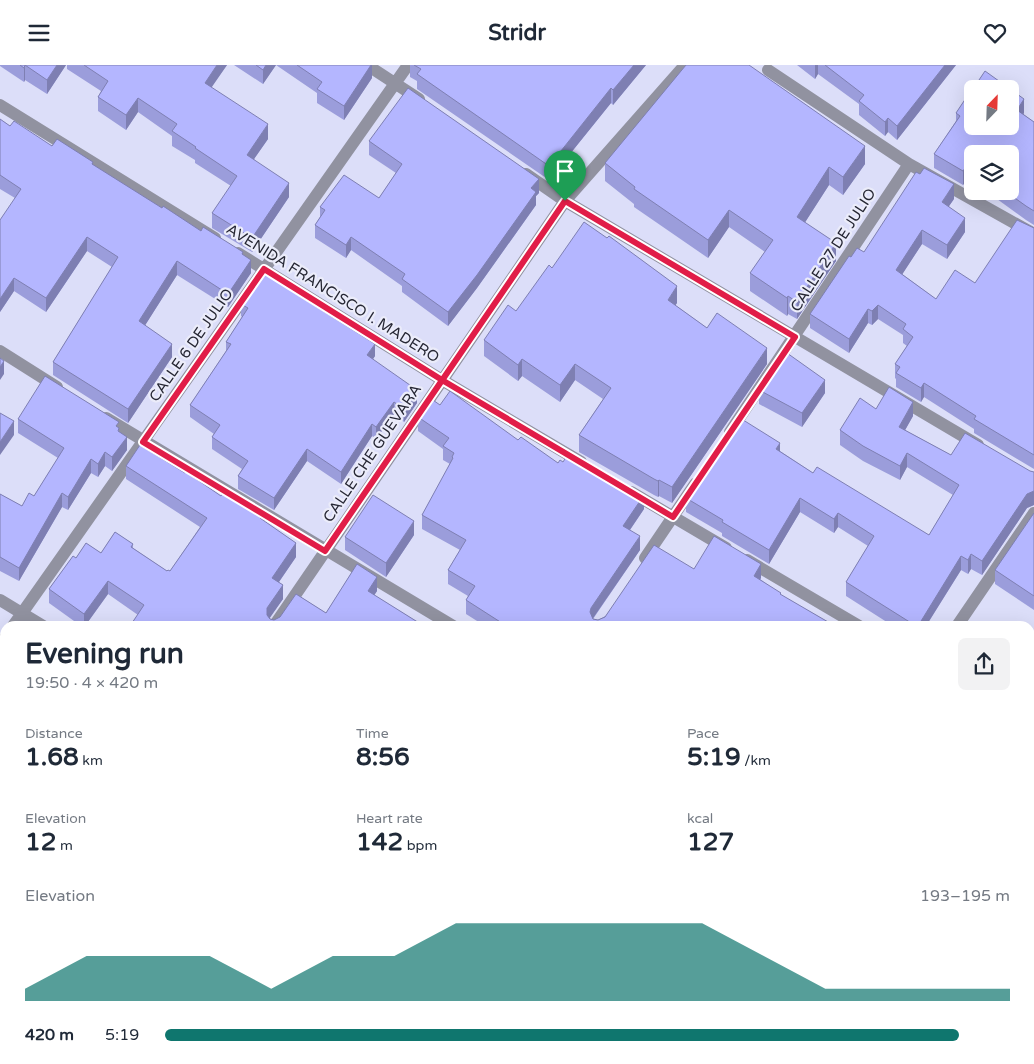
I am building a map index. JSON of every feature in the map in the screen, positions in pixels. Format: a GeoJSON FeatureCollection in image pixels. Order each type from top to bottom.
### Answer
{"type":"FeatureCollection","features":[{"type":"Feature","properties":{"kind":"street"},"geometry":{"type":"LineString","coordinates":[[367,65],[427,105]]}},
{"type":"Feature","properties":{"kind":"street","name":"CALLE 6 DE JULIO"},"geometry":{"type":"LineString","coordinates":[[16,621],[408,65]]}},
{"type":"Feature","properties":{"kind":"street","name":"CALLE CHE GUEVARA"},"geometry":{"type":"LineString","coordinates":[[277,621],[565,201],[685,65]]}},
{"type":"Feature","properties":{"kind":"street"},"geometry":{"type":"LineString","coordinates":[[768,70],[909,164],[1034,233]]}},
{"type":"Feature","properties":{"kind":"street","name":"AVENIDA FRANCISCO I. MADERO"},"geometry":{"type":"LineString","coordinates":[[0,105],[442,380],[588,466]]}},
{"type":"Feature","properties":{"kind":"street","name":"CALLE 27 DE JULIO"},"geometry":{"type":"LineString","coordinates":[[723,443],[909,164]]}},
{"type":"Feature","properties":{"kind":"street"},"geometry":{"type":"LineString","coordinates":[[516,167],[565,201],[991,453]]}},
{"type":"Feature","properties":{"kind":"street"},"geometry":{"type":"LineString","coordinates":[[0,351],[67,394]]}},
{"type":"Feature","properties":{"kind":"street"},"geometry":{"type":"LineString","coordinates":[[92,410],[444,621]]}},
{"type":"Feature","properties":{"kind":"street"},"geometry":{"type":"LineString","coordinates":[[636,571],[701,476]]}},
{"type":"Feature","properties":{"kind":"street"},"geometry":{"type":"LineString","coordinates":[[622,486],[850,621]]}},
{"type":"Feature","properties":{"kind":"street"},"geometry":{"type":"LineString","coordinates":[[960,621],[1034,513]]}},
{"type":"Feature","properties":{"kind":"street"},"geometry":{"type":"LineString","coordinates":[[0,600],[35,621]]}},
{"type":"Feature","properties":{"kind":"building"},"geometry":{"type":"Polygon","coordinates":[[[25,65],[57,65],[47,80],[25,65]]]}},
{"type":"Feature","properties":{"kind":"building"},"geometry":{"type":"Polygon","coordinates":[[[84,65],[217,65],[205,83],[268,124],[247,155],[289,183],[252,238],[212,213],[237,176],[172,131],[177,124],[138,98],[126,115],[98,97],[108,81],[84,65]]]}},
{"type":"Feature","properties":{"kind":"building"},"geometry":{"type":"Polygon","coordinates":[[[256,65],[266,65],[263,70],[256,65]]]}},
{"type":"Feature","properties":{"kind":"building"},"geometry":{"type":"Polygon","coordinates":[[[297,65],[371,65],[344,106],[317,89],[322,82],[297,65]]]}},
{"type":"Feature","properties":{"kind":"building"},"geometry":{"type":"Polygon","coordinates":[[[414,65],[634,65],[613,90],[611,88],[549,166],[417,74],[421,69],[414,65]]]}},
{"type":"Feature","properties":{"kind":"building"},"geometry":{"type":"Polygon","coordinates":[[[686,65],[749,65],[865,146],[843,177],[829,167],[797,217],[836,243],[797,302],[788,296],[787,298],[750,273],[773,240],[729,210],[708,240],[634,189],[635,187],[605,163],[686,65]]]}},
{"type":"Feature","properties":{"kind":"building"},"geometry":{"type":"Polygon","coordinates":[[[825,65],[945,65],[897,126],[888,118],[885,122],[859,101],[864,95],[825,65]]]}},
{"type":"Feature","properties":{"kind":"building"},"geometry":{"type":"Polygon","coordinates":[[[985,71],[998,80],[979,80],[985,71]]]}},
{"type":"Feature","properties":{"kind":"building"},"geometry":{"type":"Polygon","coordinates":[[[408,88],[539,179],[531,188],[536,192],[477,275],[448,312],[402,279],[405,274],[351,237],[346,245],[315,225],[325,210],[320,207],[344,175],[379,198],[402,164],[369,141],[408,88]]]}},
{"type":"Feature","properties":{"kind":"building"},"geometry":{"type":"Polygon","coordinates":[[[1019,95],[1024,99],[1019,107],[1019,95]]]}},
{"type":"Feature","properties":{"kind":"building"},"geometry":{"type":"Polygon","coordinates":[[[964,101],[964,135],[1019,135],[1019,111],[1034,122],[1034,211],[1018,200],[1019,145],[964,145],[963,171],[934,154],[960,116],[956,113],[964,101]]]}},
{"type":"Feature","properties":{"kind":"building"},"geometry":{"type":"Polygon","coordinates":[[[0,119],[10,126],[14,121],[52,146],[57,139],[93,162],[92,164],[162,208],[163,206],[201,231],[203,227],[243,252],[242,254],[251,260],[228,294],[177,261],[139,321],[172,344],[128,409],[53,362],[118,257],[87,237],[46,298],[14,278],[0,299],[0,220],[21,189],[0,175],[0,119]]]}},
{"type":"Feature","properties":{"kind":"building"},"geometry":{"type":"Polygon","coordinates":[[[924,168],[954,184],[942,202],[965,218],[947,245],[922,230],[896,270],[936,299],[955,270],[975,283],[1017,220],[1034,228],[1034,455],[974,419],[976,416],[924,383],[921,388],[896,373],[900,367],[895,364],[913,337],[903,329],[906,324],[878,305],[872,311],[868,309],[849,339],[810,314],[849,256],[851,257],[857,248],[864,252],[916,172],[920,174],[924,168]]]}},
{"type":"Feature","properties":{"kind":"building"},"geometry":{"type":"Polygon","coordinates":[[[584,222],[607,238],[609,236],[677,286],[668,300],[707,328],[717,313],[767,348],[672,487],[654,479],[579,435],[611,388],[575,364],[560,385],[522,359],[518,365],[484,340],[508,305],[516,311],[549,265],[552,268],[584,222]]]}},
{"type":"Feature","properties":{"kind":"building"},"geometry":{"type":"Polygon","coordinates":[[[265,270],[292,287],[290,290],[375,344],[367,355],[417,390],[404,409],[394,402],[376,427],[372,424],[341,472],[307,449],[274,498],[238,476],[248,461],[212,437],[220,425],[190,405],[231,344],[226,342],[248,308],[241,304],[265,270]]]}},
{"type":"Feature","properties":{"kind":"building"},"geometry":{"type":"Polygon","coordinates":[[[787,353],[825,380],[802,413],[759,390],[780,359],[782,360],[787,353]]]}},
{"type":"Feature","properties":{"kind":"building"},"geometry":{"type":"Polygon","coordinates":[[[0,358],[4,361],[0,367],[0,358]]]}},
{"type":"Feature","properties":{"kind":"building"},"geometry":{"type":"Polygon","coordinates":[[[45,376],[119,422],[116,426],[119,428],[118,431],[127,437],[112,457],[105,452],[98,464],[91,459],[68,497],[62,493],[19,568],[0,557],[0,494],[22,506],[29,493],[34,496],[64,448],[18,419],[45,376]]]}},
{"type":"Feature","properties":{"kind":"building"},"geometry":{"type":"Polygon","coordinates":[[[889,387],[913,402],[899,427],[951,455],[965,433],[1034,472],[1034,491],[1027,494],[982,561],[971,554],[968,560],[961,556],[921,621],[908,621],[846,582],[874,536],[838,513],[834,519],[800,498],[769,550],[686,498],[740,418],[780,443],[776,449],[813,473],[817,467],[929,535],[959,485],[907,453],[900,466],[863,446],[840,430],[860,398],[876,409],[889,387]]]}},
{"type":"Feature","properties":{"kind":"building"},"geometry":{"type":"Polygon","coordinates":[[[450,391],[518,440],[521,437],[558,463],[560,460],[563,462],[570,451],[644,495],[623,526],[640,536],[591,608],[590,612],[593,619],[598,620],[605,617],[654,545],[694,569],[714,536],[761,564],[754,576],[780,594],[826,621],[499,621],[466,600],[475,586],[448,570],[466,540],[422,515],[454,453],[443,446],[449,438],[418,417],[430,398],[440,405],[450,391]]]}},
{"type":"Feature","properties":{"kind":"building"},"geometry":{"type":"Polygon","coordinates":[[[0,413],[14,421],[0,442],[0,413]]]}},
{"type":"Feature","properties":{"kind":"building"},"geometry":{"type":"Polygon","coordinates":[[[140,445],[186,472],[221,496],[222,494],[224,496],[229,488],[265,510],[260,518],[296,543],[272,578],[283,585],[267,608],[267,615],[270,619],[274,620],[280,617],[296,594],[326,613],[357,564],[377,577],[368,591],[416,621],[133,621],[144,605],[108,581],[84,614],[49,589],[73,556],[76,558],[86,543],[101,553],[115,532],[133,544],[131,547],[167,571],[170,571],[207,518],[126,466],[140,445]]]}},
{"type":"Feature","properties":{"kind":"building"},"geometry":{"type":"Polygon","coordinates":[[[373,495],[414,521],[386,563],[345,537],[373,495]]]}},
{"type":"Feature","properties":{"kind":"building"},"geometry":{"type":"Polygon","coordinates":[[[1034,513],[1034,596],[995,570],[1034,513]]]}},
{"type":"Feature","properties":{"kind":"route"},"geometry":{"type":"LineString","coordinates":[[565,201],[442,380],[325,551],[143,442],[264,269],[442,380],[673,517],[795,337],[565,201]]}}]}
